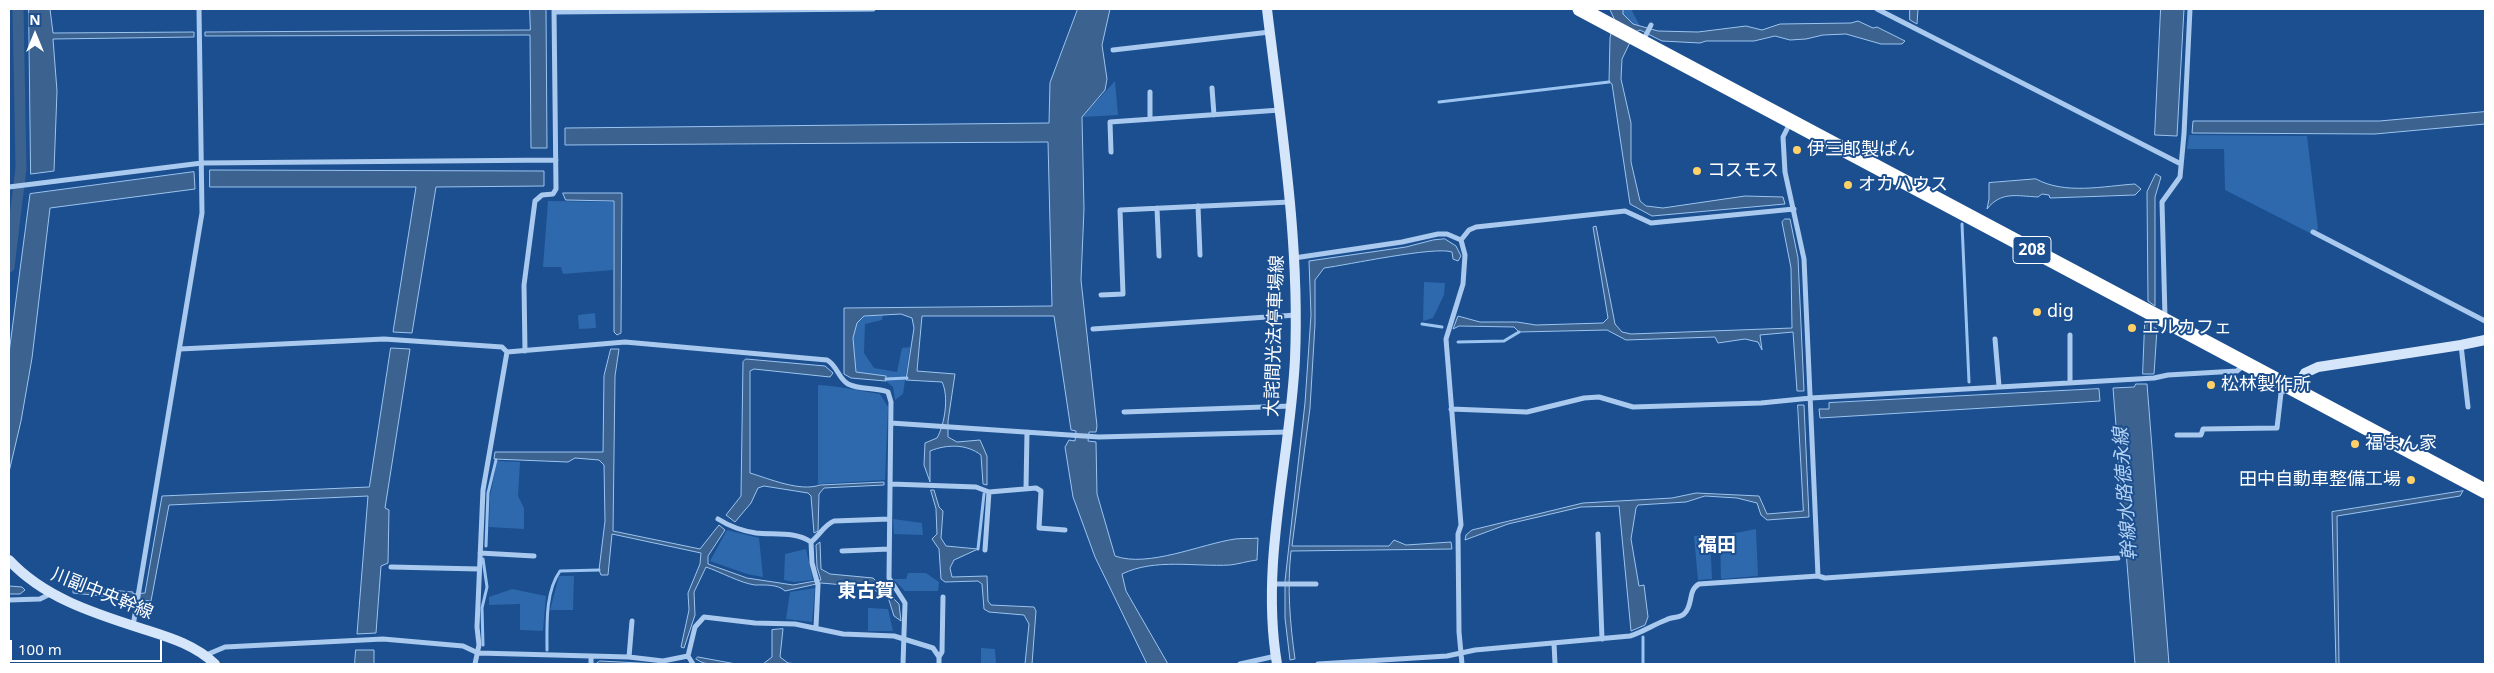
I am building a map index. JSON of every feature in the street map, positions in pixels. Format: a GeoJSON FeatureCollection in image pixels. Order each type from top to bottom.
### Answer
{"type":"FeatureCollection","features":[{"type":"Feature","properties":{"kind":"highway","name":"208"},"geometry":{"type":"LineString","coordinates":[[1580,9],[1644,39],[2164,322],[2247,363],[2485,491]]}},
{"type":"Feature","properties":{"kind":"main road","name":"大詫間光法停車場線"},"geometry":{"type":"LineString","coordinates":[[1267,9],[1291,202],[1296,315],[1291,406],[1272,550],[1276,584],[1277,660]]}},
{"type":"Feature","properties":{"kind":"main road"},"geometry":{"type":"LineString","coordinates":[[2295,390],[2305,373],[2318,367],[2485,340]]}},
{"type":"Feature","properties":{"kind":"main road","name":"川副中央幹線"},"geometry":{"type":"LineString","coordinates":[[9,560],[24,576],[50,594],[133,626],[188,644],[206,655],[215,664]]}},
{"type":"Feature","properties":{"kind":"street"},"geometry":{"type":"LineString","coordinates":[[133,626],[202,213],[199,9]]}},
{"type":"Feature","properties":{"kind":"street"},"geometry":{"type":"LineString","coordinates":[[525,351],[524,285],[535,201],[542,195],[555,193],[554,10],[873,9]]}},
{"type":"Feature","properties":{"kind":"street"},"geometry":{"type":"LineString","coordinates":[[1877,9],[2181,164]]}},
{"type":"Feature","properties":{"kind":"street"},"geometry":{"type":"LineString","coordinates":[[2164,322],[2162,202],[2180,176],[2190,9]]}},
{"type":"Feature","properties":{"kind":"street"},"geometry":{"type":"LineString","coordinates":[[1644,39],[1650,25]]}},
{"type":"Feature","properties":{"kind":"street"},"geometry":{"type":"LineString","coordinates":[[1113,50],[1270,32]]}},
{"type":"Feature","properties":{"kind":"street"},"geometry":{"type":"LineString","coordinates":[[1212,88],[1214,115]]}},
{"type":"Feature","properties":{"kind":"street"},"geometry":{"type":"LineString","coordinates":[[1150,92],[1150,119]]}},
{"type":"Feature","properties":{"kind":"street"},"geometry":{"type":"LineString","coordinates":[[1111,152],[1110,122],[1280,110]]}},
{"type":"Feature","properties":{"kind":"street"},"geometry":{"type":"LineString","coordinates":[[1791,120],[1783,137],[1786,172],[1804,259],[1818,576]]}},
{"type":"Feature","properties":{"kind":"street"},"geometry":{"type":"LineString","coordinates":[[12,186],[25,186],[202,163],[556,160]]}},
{"type":"Feature","properties":{"kind":"street"},"geometry":{"type":"LineString","coordinates":[[1101,295],[1123,294],[1120,210],[1291,202]]}},
{"type":"Feature","properties":{"kind":"street"},"geometry":{"type":"LineString","coordinates":[[1198,206],[1200,255]]}},
{"type":"Feature","properties":{"kind":"street"},"geometry":{"type":"LineString","coordinates":[[1157,208],[1159,256]]}},
{"type":"Feature","properties":{"kind":"street"},"geometry":{"type":"LineString","coordinates":[[1461,240],[1469,230],[1476,227],[1625,212],[1651,223],[1794,209]]}},
{"type":"Feature","properties":{"kind":"street"},"geometry":{"type":"LineString","coordinates":[[2313,232],[2485,321]]}},
{"type":"Feature","properties":{"kind":"street"},"geometry":{"type":"LineString","coordinates":[[1294,258],[1402,242],[1438,234],[1447,234],[1461,240]]}},
{"type":"Feature","properties":{"kind":"street"},"geometry":{"type":"LineString","coordinates":[[1461,240],[1465,255],[1463,284],[1457,310],[1446,339],[1450,409],[1461,525],[1458,534],[1462,664]]}},
{"type":"Feature","properties":{"kind":"street"},"geometry":{"type":"LineString","coordinates":[[1093,329],[1296,315]]}},
{"type":"Feature","properties":{"kind":"street"},"geometry":{"type":"LineString","coordinates":[[2070,335],[2070,382]]}},
{"type":"Feature","properties":{"kind":"street"},"geometry":{"type":"LineString","coordinates":[[180,349],[384,339],[502,347],[507,352],[625,342],[827,360],[832,363],[842,379],[850,385],[881,389],[888,392],[891,402],[889,578],[905,603],[904,664]]}},
{"type":"Feature","properties":{"kind":"street"},"geometry":{"type":"LineString","coordinates":[[1995,340],[1999,386]]}},
{"type":"Feature","properties":{"kind":"street"},"geometry":{"type":"LineString","coordinates":[[2461,345],[2468,407]]}},
{"type":"Feature","properties":{"kind":"street"},"geometry":{"type":"LineString","coordinates":[[475,664],[478,653],[483,490],[507,352]]}},
{"type":"Feature","properties":{"kind":"street"},"geometry":{"type":"LineString","coordinates":[[1450,409],[1527,412],[1584,398],[1599,397],[1610,398],[1633,407],[1761,403],[1999,386],[2154,378],[2168,375],[2237,371],[2247,363]]}},
{"type":"Feature","properties":{"kind":"street"},"geometry":{"type":"LineString","coordinates":[[2177,435],[2201,435],[2203,429],[2277,428],[2281,393],[2288,389],[2295,390]]}},
{"type":"Feature","properties":{"kind":"street"},"geometry":{"type":"LineString","coordinates":[[1124,412],[1291,406]]}},
{"type":"Feature","properties":{"kind":"street"},"geometry":{"type":"LineString","coordinates":[[891,423],[1090,436],[1288,432]]}},
{"type":"Feature","properties":{"kind":"street"},"geometry":{"type":"LineString","coordinates":[[1026,488],[1027,432]]}},
{"type":"Feature","properties":{"kind":"street"},"geometry":{"type":"LineString","coordinates":[[891,484],[976,487],[990,492],[1036,488],[1040,491],[1038,528],[1065,530]]}},
{"type":"Feature","properties":{"kind":"street"},"geometry":{"type":"LineString","coordinates":[[985,550],[990,492]]}},
{"type":"Feature","properties":{"kind":"street"},"geometry":{"type":"LineString","coordinates":[[718,519],[728,525],[757,533],[771,532],[805,538],[811,542]]}},
{"type":"Feature","properties":{"kind":"street"},"geometry":{"type":"LineString","coordinates":[[811,542],[821,535],[827,524],[834,521],[889,519]]}},
{"type":"Feature","properties":{"kind":"street"},"geometry":{"type":"LineString","coordinates":[[1598,534],[1602,638]]}},
{"type":"Feature","properties":{"kind":"street"},"geometry":{"type":"LineString","coordinates":[[811,542],[812,563],[818,582],[816,627]]}},
{"type":"Feature","properties":{"kind":"street"},"geometry":{"type":"LineString","coordinates":[[842,551],[889,549]]}},
{"type":"Feature","properties":{"kind":"street"},"geometry":{"type":"LineString","coordinates":[[480,553],[534,556]]}},
{"type":"Feature","properties":{"kind":"street"},"geometry":{"type":"LineString","coordinates":[[1318,664],[1461,654],[1475,650],[1630,636],[1647,631],[1666,620],[1683,615],[1690,606],[1691,592],[1699,584],[1818,576],[1825,578],[2118,558]]}},
{"type":"Feature","properties":{"kind":"street"},"geometry":{"type":"LineString","coordinates":[[391,567],[480,569]]}},
{"type":"Feature","properties":{"kind":"street"},"geometry":{"type":"LineString","coordinates":[[1276,584],[1316,584]]}},
{"type":"Feature","properties":{"kind":"street"},"geometry":{"type":"LineString","coordinates":[[9,600],[40,599],[50,594]]}},
{"type":"Feature","properties":{"kind":"street"},"geometry":{"type":"LineString","coordinates":[[939,664],[939,657],[942,652],[943,598]]}},
{"type":"Feature","properties":{"kind":"street"},"geometry":{"type":"LineString","coordinates":[[693,664],[688,656],[695,627],[704,617],[816,627],[843,634],[894,636],[933,648],[939,657]]}},
{"type":"Feature","properties":{"kind":"street"},"geometry":{"type":"LineString","coordinates":[[629,657],[632,621]]}},
{"type":"Feature","properties":{"kind":"street"},"geometry":{"type":"LineString","coordinates":[[206,655],[225,647],[383,639],[463,646],[478,653],[629,657],[642,662],[663,661],[688,656]]}},
{"type":"Feature","properties":{"kind":"street"},"geometry":{"type":"LineString","coordinates":[[1554,643],[1555,664]]}},
{"type":"Feature","properties":{"kind":"street"},"geometry":{"type":"LineString","coordinates":[[591,656],[591,664]]}},
{"type":"Feature","properties":{"kind":"street"},"geometry":{"type":"LineString","coordinates":[[1240,664],[1277,660]]}},
{"type":"Feature","properties":{"kind":"shaded area"},"geometry":{"type":"Polygon","coordinates":[[[1623,9],[1631,9],[1640,26],[1633,24],[1622,14],[1623,9]]]}},
{"type":"Feature","properties":{"kind":"shaded area"},"geometry":{"type":"Polygon","coordinates":[[[1115,81],[1118,115],[1082,117],[1115,81]]]}},
{"type":"Feature","properties":{"kind":"shaded area"},"geometry":{"type":"Polygon","coordinates":[[[2189,135],[2307,136],[2318,229],[2312,234],[2225,190],[2224,149],[2187,149],[2189,135]]]}},
{"type":"Feature","properties":{"kind":"shaded area"},"geometry":{"type":"Polygon","coordinates":[[[548,201],[613,202],[613,270],[563,274],[561,267],[543,267],[548,201]]]}},
{"type":"Feature","properties":{"kind":"shaded area"},"geometry":{"type":"Polygon","coordinates":[[[1424,282],[1445,283],[1444,295],[1433,318],[1423,321],[1424,282]]]}},
{"type":"Feature","properties":{"kind":"shaded area"},"geometry":{"type":"Polygon","coordinates":[[[595,313],[596,328],[579,329],[578,315],[595,313]]]}},
{"type":"Feature","properties":{"kind":"shaded area"},"geometry":{"type":"Polygon","coordinates":[[[883,315],[882,320],[865,324],[864,353],[874,368],[897,372],[902,348],[910,347],[903,394],[895,400],[893,387],[886,381],[886,376],[856,372],[853,359],[853,334],[858,321],[865,316],[883,315]]]}},
{"type":"Feature","properties":{"kind":"shaded area"},"geometry":{"type":"Polygon","coordinates":[[[818,385],[880,394],[888,407],[885,480],[818,484],[818,385]]]}},
{"type":"Feature","properties":{"kind":"shaded area"},"geometry":{"type":"Polygon","coordinates":[[[497,461],[520,462],[518,496],[524,508],[524,529],[489,527],[490,496],[497,461]]]}},
{"type":"Feature","properties":{"kind":"shaded area"},"geometry":{"type":"Polygon","coordinates":[[[893,519],[922,523],[923,535],[894,534],[893,519]]]}},
{"type":"Feature","properties":{"kind":"shaded area"},"geometry":{"type":"Polygon","coordinates":[[[1756,529],[1758,576],[1721,579],[1720,536],[1756,529]]]}},
{"type":"Feature","properties":{"kind":"shaded area"},"geometry":{"type":"Polygon","coordinates":[[[727,530],[759,538],[763,577],[747,574],[710,561],[727,530]]]}},
{"type":"Feature","properties":{"kind":"shaded area"},"geometry":{"type":"Polygon","coordinates":[[[1710,535],[1712,579],[1698,580],[1694,536],[1710,535]]]}},
{"type":"Feature","properties":{"kind":"shaded area"},"geometry":{"type":"Polygon","coordinates":[[[806,549],[813,580],[794,582],[784,580],[785,554],[806,549]]]}},
{"type":"Feature","properties":{"kind":"shaded area"},"geometry":{"type":"Polygon","coordinates":[[[908,573],[926,573],[939,582],[938,591],[905,591],[893,579],[906,579],[908,573]]]}},
{"type":"Feature","properties":{"kind":"shaded area"},"geometry":{"type":"Polygon","coordinates":[[[559,576],[574,576],[573,610],[550,610],[559,576]]]}},
{"type":"Feature","properties":{"kind":"shaded area"},"geometry":{"type":"Polygon","coordinates":[[[815,588],[812,622],[786,619],[790,592],[815,588]]]}},
{"type":"Feature","properties":{"kind":"shaded area"},"geometry":{"type":"Polygon","coordinates":[[[512,589],[546,596],[543,631],[520,630],[520,604],[489,605],[489,597],[512,589]]]}},
{"type":"Feature","properties":{"kind":"shaded area"},"geometry":{"type":"Polygon","coordinates":[[[868,608],[888,609],[893,631],[868,631],[868,608]]]}},
{"type":"Feature","properties":{"kind":"shaded area"},"geometry":{"type":"Polygon","coordinates":[[[981,648],[995,649],[996,664],[981,664],[981,648]]]}},
{"type":"Feature","properties":{"kind":"water"},"geometry":{"type":"Polygon","coordinates":[[[29,9],[50,9],[53,33],[194,32],[194,37],[53,39],[57,91],[54,171],[31,174],[29,9]]]}},
{"type":"Feature","properties":{"kind":"water"},"geometry":{"type":"Polygon","coordinates":[[[530,9],[546,9],[547,148],[531,148],[530,35],[205,36],[205,32],[530,30],[530,9]]]}},
{"type":"Feature","properties":{"kind":"water"},"geometry":{"type":"Polygon","coordinates":[[[1078,9],[1110,9],[1102,45],[1107,79],[1105,90],[1082,117],[1084,209],[1081,280],[1097,426],[1096,432],[1089,432],[1088,441],[1096,442],[1097,494],[1115,556],[1128,559],[1159,557],[1235,539],[1258,538],[1257,560],[1230,565],[1175,564],[1148,566],[1122,574],[1126,591],[1168,664],[1147,664],[1095,557],[1073,497],[1065,447],[1069,440],[1075,441],[1076,431],[1071,430],[1054,316],[922,316],[917,371],[955,374],[948,421],[948,437],[957,442],[980,440],[987,456],[987,485],[983,484],[981,455],[970,449],[957,446],[943,447],[930,451],[930,482],[924,465],[925,443],[937,438],[944,418],[946,402],[942,382],[906,380],[914,328],[912,318],[901,314],[864,316],[857,323],[853,338],[856,372],[886,376],[886,381],[851,378],[844,374],[844,308],[1052,306],[1048,142],[565,145],[565,128],[1049,123],[1050,83],[1078,9]]]}},
{"type":"Feature","properties":{"kind":"water"},"geometry":{"type":"Polygon","coordinates":[[[1610,9],[1623,9],[1623,14],[1633,24],[1658,31],[1698,32],[1746,26],[1762,30],[1780,24],[1851,23],[1858,21],[1873,28],[1877,27],[1905,41],[1902,44],[1881,44],[1846,34],[1790,40],[1775,36],[1754,41],[1706,41],[1700,43],[1662,41],[1640,30],[1635,32],[1622,59],[1621,79],[1631,123],[1631,162],[1640,201],[1646,206],[1663,208],[1745,196],[1783,197],[1785,204],[1652,216],[1630,204],[1612,84],[1609,82],[1610,38],[1614,19],[1610,9]]]}},
{"type":"Feature","properties":{"kind":"water"},"geometry":{"type":"Polygon","coordinates":[[[1910,9],[1918,9],[1917,24],[1910,20],[1910,9]]]}},
{"type":"Feature","properties":{"kind":"water"},"geometry":{"type":"Polygon","coordinates":[[[2161,9],[2184,9],[2177,136],[2155,135],[2161,9]]]}},
{"type":"Feature","properties":{"kind":"water"},"geometry":{"type":"Polygon","coordinates":[[[2485,112],[2485,124],[2375,134],[2192,133],[2193,121],[2379,121],[2485,112]]]}},
{"type":"Feature","properties":{"kind":"water"},"geometry":{"type":"Polygon","coordinates":[[[210,170],[544,171],[544,186],[436,187],[412,333],[393,332],[416,187],[210,187],[210,170]]]}},
{"type":"Feature","properties":{"kind":"water"},"geometry":{"type":"Polygon","coordinates":[[[194,172],[195,189],[50,208],[32,358],[21,421],[9,472],[9,353],[30,194],[194,172]]]}},
{"type":"Feature","properties":{"kind":"water"},"geometry":{"type":"Polygon","coordinates":[[[2156,174],[2161,177],[2155,197],[2155,306],[2148,301],[2147,192],[2156,174]]]}},
{"type":"Feature","properties":{"kind":"water"},"geometry":{"type":"Polygon","coordinates":[[[2036,179],[2059,187],[2098,188],[2135,184],[2141,189],[2135,195],[2050,198],[2049,195],[2042,194],[2038,197],[2010,196],[1998,199],[1987,209],[1989,183],[2036,179]]]}},
{"type":"Feature","properties":{"kind":"water"},"geometry":{"type":"Polygon","coordinates":[[[563,193],[622,193],[621,333],[617,335],[614,332],[614,201],[566,200],[563,193]]]}},
{"type":"Feature","properties":{"kind":"water"},"geometry":{"type":"Polygon","coordinates":[[[1785,219],[1790,219],[1798,258],[1804,391],[1797,391],[1793,332],[1760,335],[1762,350],[1758,342],[1745,339],[1718,343],[1715,337],[1626,340],[1607,330],[1519,332],[1514,327],[1459,326],[1453,329],[1458,316],[1480,322],[1517,322],[1536,325],[1603,323],[1608,318],[1593,227],[1596,226],[1615,324],[1622,332],[1631,334],[1792,328],[1791,268],[1782,222],[1785,219]]]}},
{"type":"Feature","properties":{"kind":"water"},"geometry":{"type":"Polygon","coordinates":[[[1445,239],[1456,246],[1461,256],[1458,261],[1453,259],[1452,252],[1410,254],[1324,268],[1315,280],[1315,324],[1310,408],[1292,546],[1389,546],[1394,540],[1406,545],[1451,542],[1452,549],[1291,551],[1290,605],[1295,659],[1290,660],[1285,618],[1285,581],[1305,403],[1311,315],[1309,261],[1406,247],[1445,239]]]}},
{"type":"Feature","properties":{"kind":"water"},"geometry":{"type":"Polygon","coordinates":[[[2145,323],[2157,329],[2154,374],[2143,374],[2145,323]]]}},
{"type":"Feature","properties":{"kind":"water"},"geometry":{"type":"Polygon","coordinates":[[[391,348],[410,349],[385,508],[389,510],[388,563],[381,566],[376,633],[357,634],[368,496],[169,505],[151,601],[73,593],[73,587],[133,592],[133,594],[145,593],[162,496],[369,487],[391,348]]]}},
{"type":"Feature","properties":{"kind":"water"},"geometry":{"type":"Polygon","coordinates":[[[611,349],[619,349],[615,376],[613,531],[700,549],[719,525],[725,530],[708,556],[708,564],[747,578],[793,585],[821,580],[817,567],[816,545],[820,542],[821,569],[830,574],[873,578],[899,604],[901,621],[894,616],[888,597],[868,587],[821,583],[785,591],[775,586],[743,582],[706,567],[694,592],[695,615],[684,648],[681,647],[689,610],[688,593],[700,564],[701,553],[612,534],[608,575],[601,575],[599,570],[605,521],[604,465],[599,460],[575,458],[568,462],[494,459],[495,452],[603,452],[604,376],[611,349]]]}},
{"type":"Feature","properties":{"kind":"water"},"geometry":{"type":"Polygon","coordinates":[[[746,359],[825,366],[833,373],[830,377],[754,369],[750,371],[750,473],[785,484],[803,487],[884,482],[884,485],[824,488],[819,494],[818,531],[814,533],[811,496],[808,493],[764,486],[758,488],[751,503],[735,522],[726,515],[741,496],[743,362],[746,359]]]}},
{"type":"Feature","properties":{"kind":"water","name":"幹線水路徳永線"},"geometry":{"type":"Polygon","coordinates":[[[2136,384],[2147,384],[2169,664],[2135,664],[2113,388],[2134,387],[2136,384]]]}},
{"type":"Feature","properties":{"kind":"water"},"geometry":{"type":"Polygon","coordinates":[[[2099,389],[2100,401],[1820,418],[1819,409],[1829,409],[1829,403],[2099,389]]]}},
{"type":"Feature","properties":{"kind":"water"},"geometry":{"type":"Polygon","coordinates":[[[1798,405],[1804,405],[1809,517],[1767,520],[1761,515],[1757,503],[1737,498],[1705,496],[1686,502],[1638,505],[1631,539],[1639,586],[1644,585],[1648,617],[1645,625],[1631,631],[1619,506],[1581,507],[1508,524],[1465,540],[1466,535],[1472,530],[1583,503],[1672,498],[1696,493],[1759,496],[1767,514],[1803,511],[1798,405]]]}},
{"type":"Feature","properties":{"kind":"water"},"geometry":{"type":"Polygon","coordinates":[[[931,490],[934,490],[939,507],[943,511],[941,538],[946,546],[978,549],[954,560],[950,568],[952,577],[987,576],[988,601],[991,605],[1034,607],[1036,611],[1032,664],[1025,664],[1029,624],[1024,615],[989,612],[984,609],[982,584],[978,581],[945,582],[941,579],[939,549],[932,539],[937,534],[936,509],[931,490]]]}},
{"type":"Feature","properties":{"kind":"water"},"geometry":{"type":"Polygon","coordinates":[[[2463,491],[2460,496],[2337,516],[2339,664],[2336,664],[2332,512],[2463,491]]]}},
{"type":"Feature","properties":{"kind":"water"},"geometry":{"type":"Polygon","coordinates":[[[9,586],[22,587],[25,590],[20,594],[9,594],[9,586]]]}},
{"type":"Feature","properties":{"kind":"water"},"geometry":{"type":"Polygon","coordinates":[[[783,629],[780,657],[788,663],[798,664],[763,664],[772,657],[772,630],[783,629]]]}},
{"type":"Feature","properties":{"kind":"water"},"geometry":{"type":"Polygon","coordinates":[[[356,650],[374,650],[374,664],[355,664],[356,650]]]}},
{"type":"Feature","properties":{"kind":"water"},"geometry":{"type":"Polygon","coordinates":[[[698,657],[736,664],[710,664],[700,662],[696,659],[698,657]]]}},
{"type":"Feature","properties":{"kind":"water"},"geometry":{"type":"Polygon","coordinates":[[[600,661],[659,664],[596,664],[600,661]]]}},
{"type":"Feature","properties":{"kind":"waterway"},"geometry":{"type":"LineString","coordinates":[[9,267],[21,168],[18,9]]}},
{"type":"Feature","properties":{"kind":"waterway"},"geometry":{"type":"LineString","coordinates":[[1439,102],[1609,82]]}},
{"type":"Feature","properties":{"kind":"waterway"},"geometry":{"type":"LineString","coordinates":[[1962,224],[1969,382]]}},
{"type":"Feature","properties":{"kind":"waterway"},"geometry":{"type":"LineString","coordinates":[[1422,324],[1442,327]]}},
{"type":"Feature","properties":{"kind":"waterway"},"geometry":{"type":"LineString","coordinates":[[1458,342],[1504,341],[1519,332]]}},
{"type":"Feature","properties":{"kind":"waterway"},"geometry":{"type":"LineString","coordinates":[[886,379],[907,378]]}},
{"type":"Feature","properties":{"kind":"waterway"},"geometry":{"type":"LineString","coordinates":[[486,546],[488,493],[496,460]]}},
{"type":"Feature","properties":{"kind":"waterway"},"geometry":{"type":"LineString","coordinates":[[978,549],[984,494]]}},
{"type":"Feature","properties":{"kind":"waterway"},"geometry":{"type":"LineString","coordinates":[[483,559],[487,587],[482,608],[483,645]]}},
{"type":"Feature","properties":{"kind":"waterway"},"geometry":{"type":"LineString","coordinates":[[547,650],[549,599],[555,579],[560,571],[599,570]]}},
{"type":"Feature","properties":{"kind":"waterway"},"geometry":{"type":"LineString","coordinates":[[1643,637],[1643,664]]}},
{"type":"Feature","properties":{"kind":"place","name":"伊三郎製ぱん"},"geometry":{"type":"Point","coordinates":[1797,150]}},
{"type":"Feature","properties":{"kind":"place","name":"コスモス"},"geometry":{"type":"Point","coordinates":[1697,171]}},
{"type":"Feature","properties":{"kind":"place","name":"オカハウス"},"geometry":{"type":"Point","coordinates":[1848,185]}},
{"type":"Feature","properties":{"kind":"place","name":"dig"},"geometry":{"type":"Point","coordinates":[2037,312]}},
{"type":"Feature","properties":{"kind":"place","name":"エルカフェ"},"geometry":{"type":"Point","coordinates":[2132,328]}},
{"type":"Feature","properties":{"kind":"place","name":"松林製作所"},"geometry":{"type":"Point","coordinates":[2211,385]}},
{"type":"Feature","properties":{"kind":"place","name":"福まん家"},"geometry":{"type":"Point","coordinates":[2355,444]}},
{"type":"Feature","properties":{"kind":"place","name":"田中自動車整備工場"},"geometry":{"type":"Point","coordinates":[2411,480]}},
{"type":"Feature","properties":{"kind":"district","name":"福田"},"geometry":{"type":"Point","coordinates":[1717,546]}},
{"type":"Feature","properties":{"kind":"district","name":"東古賀"},"geometry":{"type":"Point","coordinates":[866,592]}}]}
